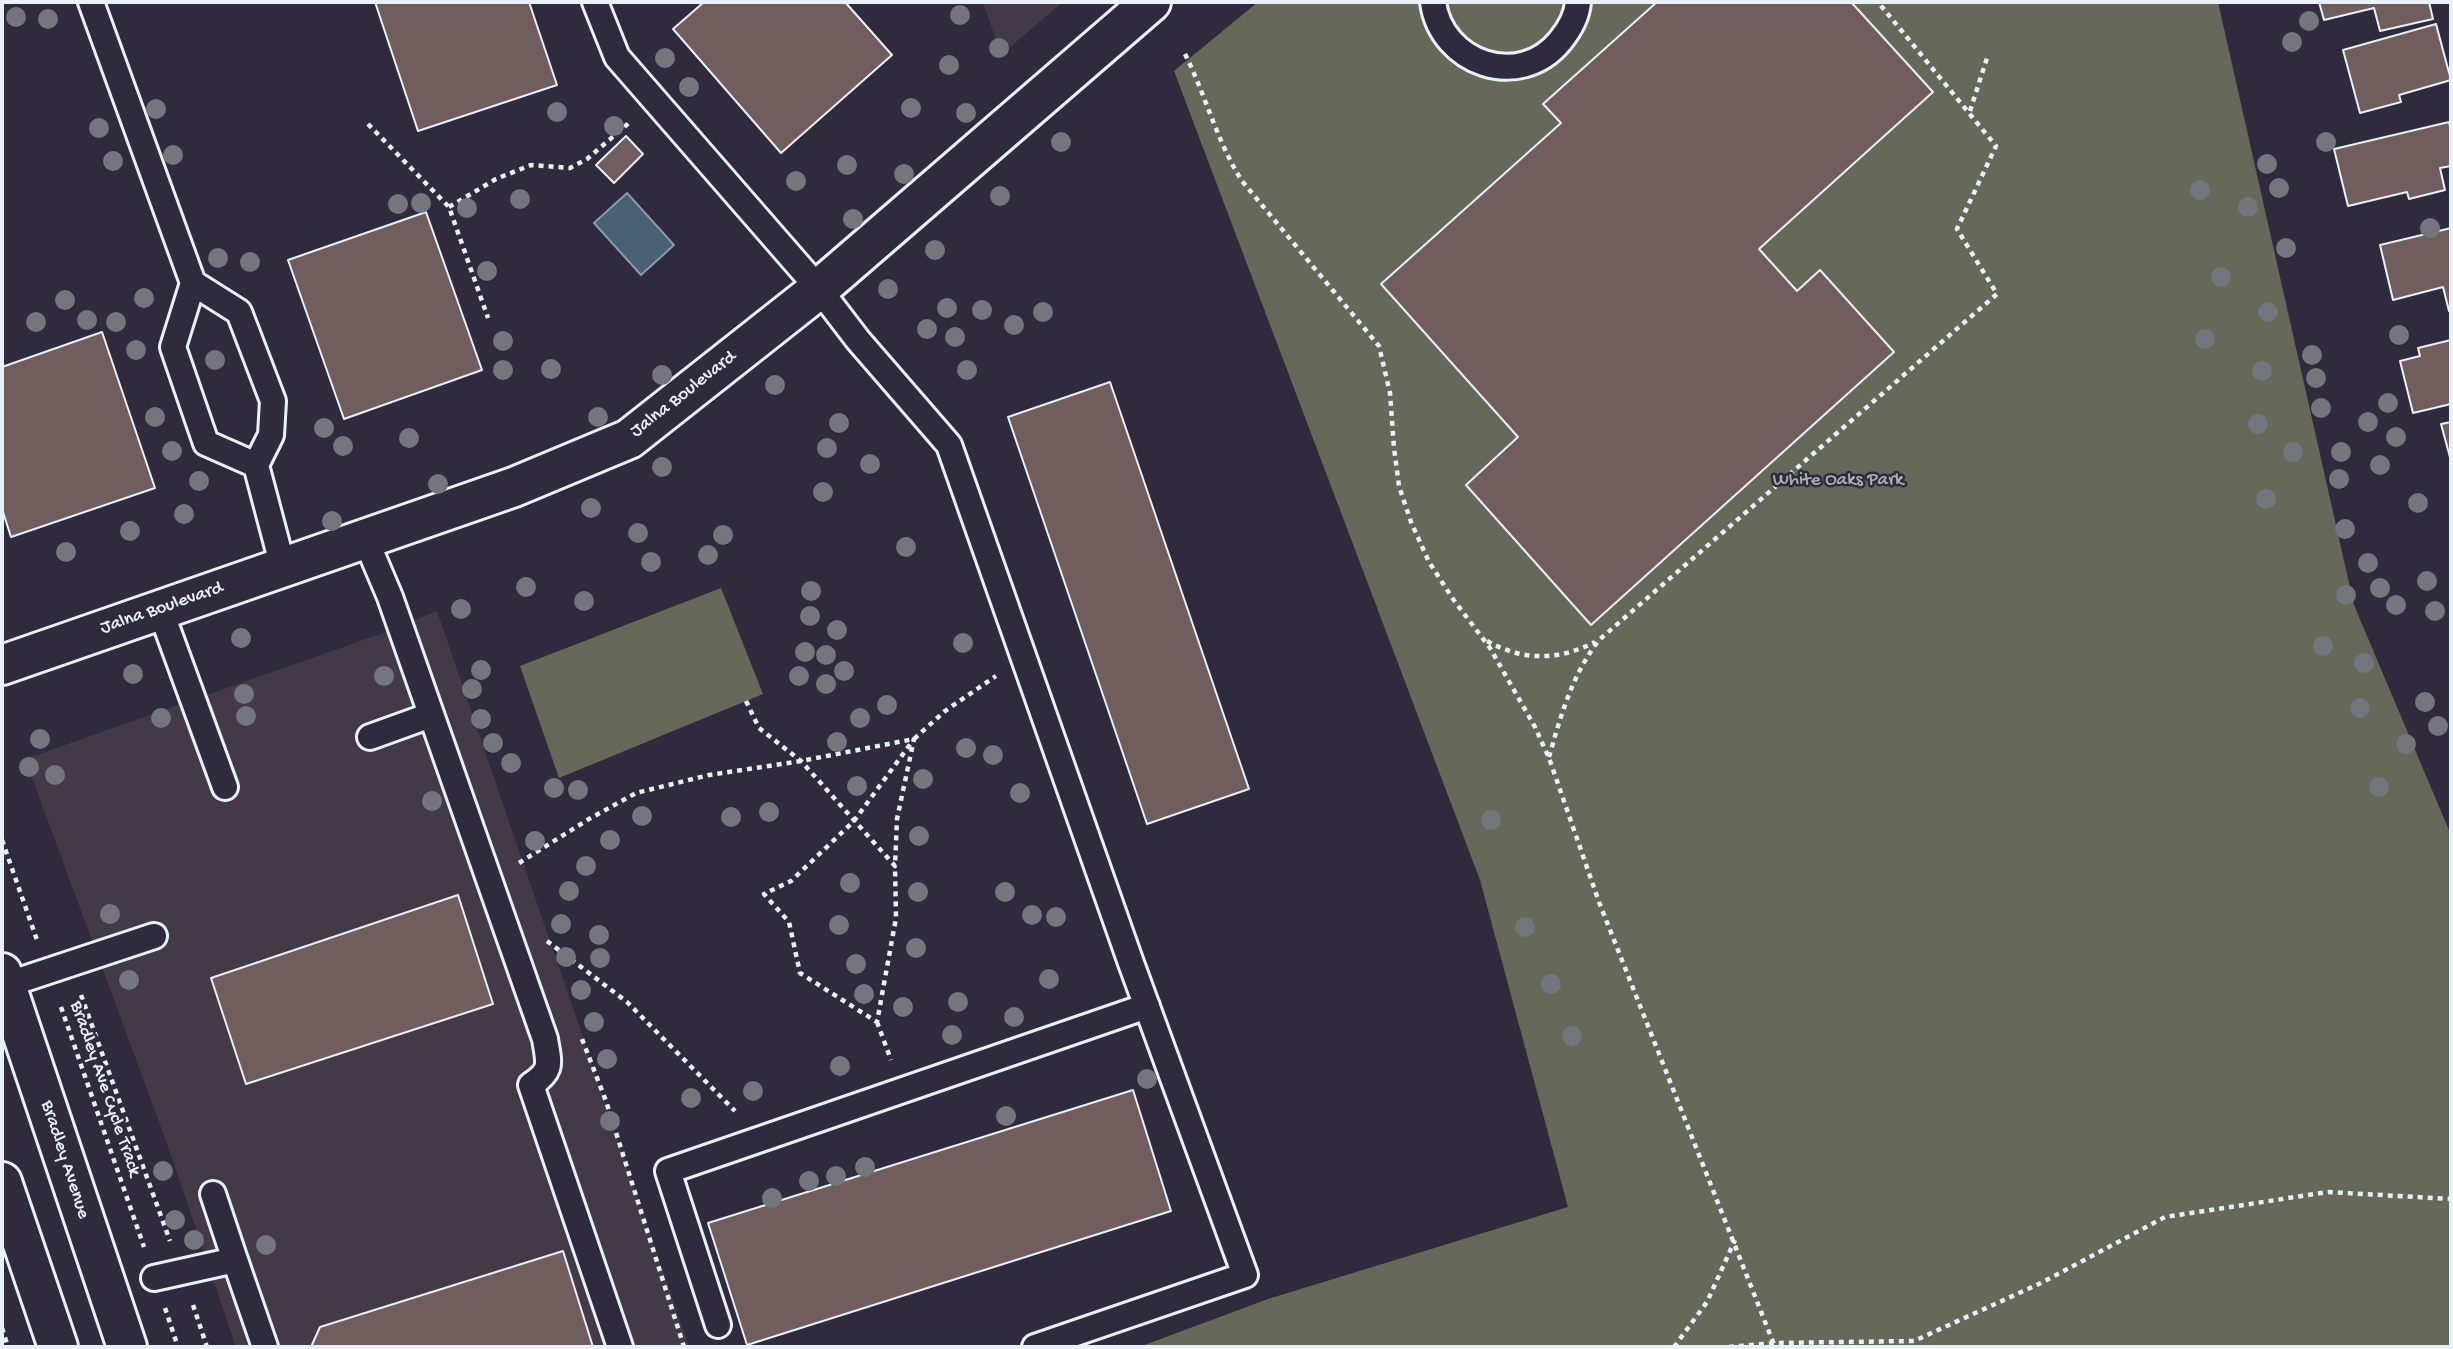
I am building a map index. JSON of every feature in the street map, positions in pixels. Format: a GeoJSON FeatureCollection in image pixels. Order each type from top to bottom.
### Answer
{"type":"FeatureCollection","features":[{"type":"Feature","properties":{"kind":"street","name":"Jalna Boulevard"},"geometry":{"type":"LineString","coordinates":[[2,665],[514,487],[629,439],[819,289],[1151,2]]}},
{"type":"Feature","properties":{"kind":"street","name":"Bradley Avenue"},"geometry":{"type":"LineString","coordinates":[[4,979],[127,1347]]}},
{"type":"Feature","properties":{"kind":"street"},"geometry":{"type":"LineString","coordinates":[[2,1182],[58,1347]]}},
{"type":"Feature","properties":{"kind":"lane"},"geometry":{"type":"LineString","coordinates":[[91,2],[193,283],[173,347],[206,443],[256,466]]}},
{"type":"Feature","properties":{"kind":"lane"},"geometry":{"type":"LineString","coordinates":[[595,2],[617,57],[819,289],[948,445],[1245,1275],[1035,1347]]}},
{"type":"Feature","properties":{"kind":"lane"},"geometry":{"type":"LineString","coordinates":[[1433,2],[1434,14],[1444,36],[1461,52],[1483,64],[1508,67],[1533,62],[1553,49],[1570,30],[1578,2]]}},
{"type":"Feature","properties":{"kind":"lane"},"geometry":{"type":"LineString","coordinates":[[193,283],[239,312],[272,401],[271,435],[256,466],[283,567]]}},
{"type":"Feature","properties":{"kind":"lane"},"geometry":{"type":"LineString","coordinates":[[365,538],[390,597],[545,1040],[549,1064],[544,1076],[531,1085],[620,1347]]}},
{"type":"Feature","properties":{"kind":"lane"},"geometry":{"type":"LineString","coordinates":[[160,609],[225,787]]}},
{"type":"Feature","properties":{"kind":"lane"},"geometry":{"type":"LineString","coordinates":[[370,737],[430,716]]}},
{"type":"Feature","properties":{"kind":"lane"},"geometry":{"type":"LineString","coordinates":[[4,979],[59,967],[154,936]]}},
{"type":"Feature","properties":{"kind":"lane"},"geometry":{"type":"LineString","coordinates":[[718,1325],[668,1171],[1147,1006]]}},
{"type":"Feature","properties":{"kind":"lane"},"geometry":{"type":"LineString","coordinates":[[213,1194],[265,1347]]}},
{"type":"Feature","properties":{"kind":"lane"},"geometry":{"type":"LineString","coordinates":[[155,1278],[235,1260]]}},
{"type":"Feature","properties":{"kind":"path"},"geometry":{"type":"LineString","coordinates":[[1549,758],[1573,682],[1584,660],[1599,640],[1997,294],[1957,229],[1996,146],[1878,2]]}},
{"type":"Feature","properties":{"kind":"path"},"geometry":{"type":"LineString","coordinates":[[1185,54],[1197,78],[1226,156],[1242,181],[1379,346],[1390,393],[1399,486],[1411,522],[1429,562],[1484,639],[1535,727],[1549,758],[1599,902],[1735,1240],[1774,1345]]}},
{"type":"Feature","properties":{"kind":"path"},"geometry":{"type":"LineString","coordinates":[[1970,112],[1987,58]]}},
{"type":"Feature","properties":{"kind":"path"},"geometry":{"type":"LineString","coordinates":[[449,208],[496,179],[531,165],[570,168],[587,159],[630,122]]}},
{"type":"Feature","properties":{"kind":"path"},"geometry":{"type":"LineString","coordinates":[[368,124],[449,208],[488,318]]}},
{"type":"Feature","properties":{"kind":"path"},"geometry":{"type":"LineString","coordinates":[[1484,639],[1500,649],[1541,657],[1577,652],[1599,640]]}},
{"type":"Feature","properties":{"kind":"path"},"geometry":{"type":"LineString","coordinates":[[914,739],[897,819],[896,918],[877,1022],[800,973],[789,922],[764,894],[791,881],[854,821],[914,739],[945,710],[1002,673]]}},
{"type":"Feature","properties":{"kind":"path"},"geometry":{"type":"LineString","coordinates":[[746,701],[759,728],[801,761],[895,866]]}},
{"type":"Feature","properties":{"kind":"path"},"geometry":{"type":"LineString","coordinates":[[517,864],[636,793],[709,775],[801,761],[914,739]]}},
{"type":"Feature","properties":{"kind":"path","name":"Bradley Ave Cycle Track"},"geometry":{"type":"LineString","coordinates":[[2,840],[59,967],[178,1347]]}},
{"type":"Feature","properties":{"kind":"path"},"geometry":{"type":"LineString","coordinates":[[550,952],[545,940],[627,1002],[763,1139]]}},
{"type":"Feature","properties":{"kind":"path"},"geometry":{"type":"LineString","coordinates":[[59,967],[181,1272],[207,1347]]}},
{"type":"Feature","properties":{"kind":"path"},"geometry":{"type":"LineString","coordinates":[[578,1026],[606,1101],[684,1347]]}},
{"type":"Feature","properties":{"kind":"path"},"geometry":{"type":"LineString","coordinates":[[1730,1347],[1914,1341],[2042,1283],[2165,1217],[2328,1192],[2451,1199]]}},
{"type":"Feature","properties":{"kind":"path"},"geometry":{"type":"LineString","coordinates":[[1674,1347],[1707,1302],[1735,1240]]}},
{"type":"Feature","properties":{"kind":"path"},"geometry":{"type":"LineString","coordinates":[[2,1328],[8,1347]]}},
{"type":"Feature","properties":{"kind":"shaded area"},"geometry":{"type":"Polygon","coordinates":[[[983,2],[1063,2],[1001,55],[983,2]]]}},
{"type":"Feature","properties":{"kind":"shaded area"},"geometry":{"type":"Polygon","coordinates":[[[437,611],[689,1347],[236,1347],[165,1138],[25,759],[380,634],[437,611]]]}},
{"type":"Feature","properties":{"kind":"green space","name":"White Oaks Park"},"geometry":{"type":"Polygon","coordinates":[[[1258,2],[2218,2],[2354,605],[2451,835],[2451,1347],[1139,1347],[1268,1299],[1568,1207],[1480,880],[1174,71],[1258,2]]]}},
{"type":"Feature","properties":{"kind":"green space"},"geometry":{"type":"Polygon","coordinates":[[[721,588],[763,694],[559,778],[520,666],[721,588]]]}},
{"type":"Feature","properties":{"kind":"water"},"geometry":{"type":"Polygon","coordinates":[[[627,193],[674,245],[641,275],[594,223],[627,193]]]}},
{"type":"Feature","properties":{"kind":"building"},"geometry":{"type":"Polygon","coordinates":[[[375,2],[529,2],[557,85],[418,131],[375,2]]]}},
{"type":"Feature","properties":{"kind":"building"},"geometry":{"type":"Polygon","coordinates":[[[704,2],[845,2],[892,55],[781,153],[673,29],[704,2]]]}},
{"type":"Feature","properties":{"kind":"building"},"geometry":{"type":"Polygon","coordinates":[[[1657,2],[1851,2],[1933,92],[1759,249],[1797,291],[1820,270],[1894,352],[1591,625],[1466,485],[1518,437],[1381,284],[1561,123],[1543,104],[1657,2]]]}},
{"type":"Feature","properties":{"kind":"building"},"geometry":{"type":"Polygon","coordinates":[[[2319,2],[2429,2],[2433,19],[2380,31],[2374,8],[2324,20],[2319,2]]]}},
{"type":"Feature","properties":{"kind":"building"},"geometry":{"type":"Polygon","coordinates":[[[2436,24],[2451,80],[2399,95],[2401,102],[2360,113],[2343,50],[2436,24]]]}},
{"type":"Feature","properties":{"kind":"building"},"geometry":{"type":"Polygon","coordinates":[[[2449,122],[2451,166],[2440,168],[2445,190],[2409,199],[2407,192],[2348,206],[2334,149],[2449,122]]]}},
{"type":"Feature","properties":{"kind":"building"},"geometry":{"type":"Polygon","coordinates":[[[626,136],[643,154],[614,183],[596,165],[626,136]]]}},
{"type":"Feature","properties":{"kind":"building"},"geometry":{"type":"Polygon","coordinates":[[[426,212],[482,370],[344,419],[288,260],[426,212]]]}},
{"type":"Feature","properties":{"kind":"building"},"geometry":{"type":"Polygon","coordinates":[[[2451,228],[2451,310],[2449,311],[2443,287],[2393,300],[2380,245],[2451,228]]]}},
{"type":"Feature","properties":{"kind":"building"},"geometry":{"type":"Polygon","coordinates":[[[102,332],[155,488],[11,537],[2,509],[2,367],[102,332]]]}},
{"type":"Feature","properties":{"kind":"building"},"geometry":{"type":"Polygon","coordinates":[[[2451,340],[2451,404],[2413,413],[2400,361],[2420,356],[2418,348],[2451,340]]]}},
{"type":"Feature","properties":{"kind":"building"},"geometry":{"type":"Polygon","coordinates":[[[1110,382],[1249,789],[1147,824],[1008,417],[1110,382]]]}},
{"type":"Feature","properties":{"kind":"building"},"geometry":{"type":"Polygon","coordinates":[[[2451,422],[2451,461],[2441,424],[2451,422]]]}},
{"type":"Feature","properties":{"kind":"building"},"geometry":{"type":"Polygon","coordinates":[[[458,895],[493,1004],[246,1084],[211,978],[458,895]]]}},
{"type":"Feature","properties":{"kind":"building"},"geometry":{"type":"Polygon","coordinates":[[[1133,1090],[1171,1211],[747,1345],[708,1223],[1133,1090]]]}},
{"type":"Feature","properties":{"kind":"building"},"geometry":{"type":"Polygon","coordinates":[[[563,1251],[593,1347],[311,1347],[320,1327],[563,1251]]]}}]}
